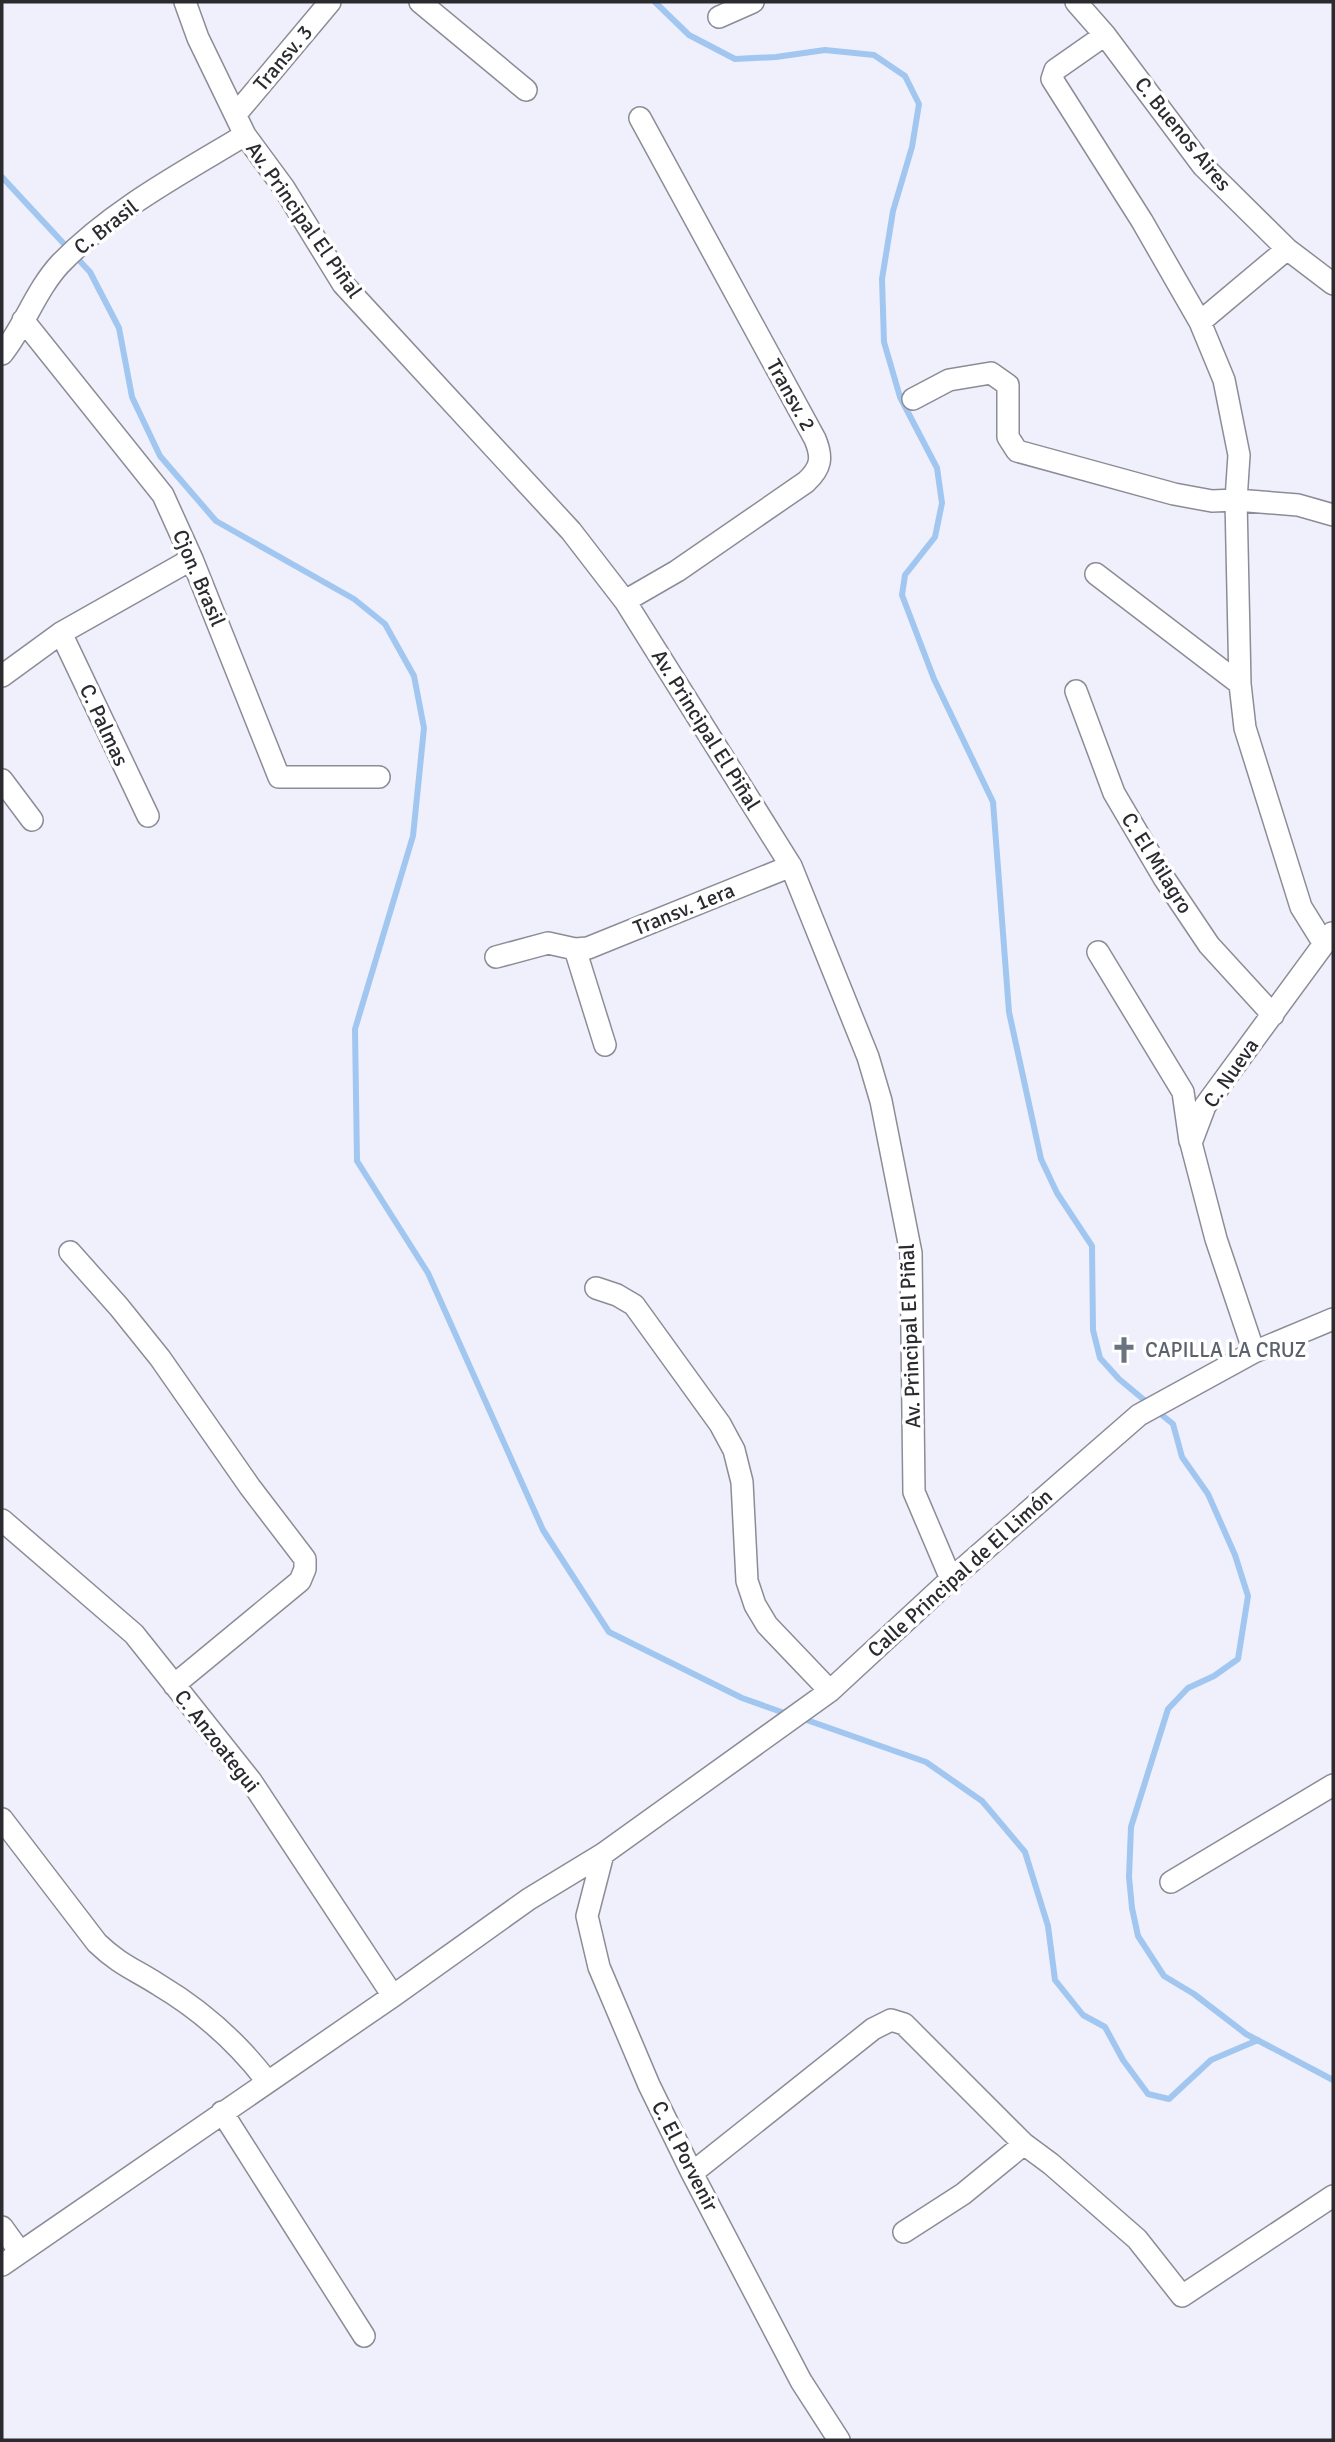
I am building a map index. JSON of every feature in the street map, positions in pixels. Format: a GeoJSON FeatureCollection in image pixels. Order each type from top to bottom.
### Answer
{"type":"FeatureCollection","features":[{"type":"Feature","properties":{"kind":"street","name":"Av. Principal El Piñal"},"geometry":{"type":"LineString","coordinates":[[185,2],[198,38],[245,135],[284,188],[343,284],[571,531],[625,601],[791,866],[868,1057],[881,1101],[911,1253],[914,1492],[951,1579]]}},
{"type":"Feature","properties":{"kind":"street","name":"Transv. 3"},"geometry":{"type":"LineString","coordinates":[[236,114],[330,2]]}},
{"type":"Feature","properties":{"kind":"street"},"geometry":{"type":"LineString","coordinates":[[420,2],[526,90]]}},
{"type":"Feature","properties":{"kind":"street"},"geometry":{"type":"LineString","coordinates":[[719,17],[753,2]]}},
{"type":"Feature","properties":{"kind":"street","name":"C. Buenos Aires"},"geometry":{"type":"LineString","coordinates":[[1076,2],[1105,35],[1203,166],[1287,249],[1333,284]]}},
{"type":"Feature","properties":{"kind":"street"},"geometry":{"type":"LineString","coordinates":[[1105,35],[1055,70],[1052,79],[1142,221],[1200,322],[1224,380],[1239,455],[1236,500],[1240,684],[1245,728],[1301,907],[1329,938]]}},
{"type":"Feature","properties":{"kind":"street","name":"Transv. 2"},"geometry":{"type":"LineString","coordinates":[[625,601],[677,570],[806,482],[817,471],[821,454],[640,118]]}},
{"type":"Feature","properties":{"kind":"street","name":"C. Brasil"},"geometry":{"type":"LineString","coordinates":[[2,354],[62,262],[83,243],[152,191],[245,135]]}},
{"type":"Feature","properties":{"kind":"street"},"geometry":{"type":"LineString","coordinates":[[1200,322],[1287,249]]}},
{"type":"Feature","properties":{"kind":"street","name":"Cjon. Brasil"},"geometry":{"type":"LineString","coordinates":[[23,320],[163,495],[192,559],[279,776],[379,776]]}},
{"type":"Feature","properties":{"kind":"street"},"geometry":{"type":"LineString","coordinates":[[913,399],[948,380],[991,373],[1008,385],[1008,437],[1017,451],[1174,494],[1212,500],[1298,505],[1333,515]]}},
{"type":"Feature","properties":{"kind":"street"},"geometry":{"type":"LineString","coordinates":[[2,676],[61,634],[192,559]]}},
{"type":"Feature","properties":{"kind":"street"},"geometry":{"type":"LineString","coordinates":[[1096,574],[1240,684]]}},
{"type":"Feature","properties":{"kind":"street","name":"C. Palmas"},"geometry":{"type":"LineString","coordinates":[[61,634],[148,816]]}},
{"type":"Feature","properties":{"kind":"street","name":"C. El Milagro"},"geometry":{"type":"LineString","coordinates":[[1076,691],[1114,793],[1164,878],[1209,945],[1273,1015]]}},
{"type":"Feature","properties":{"kind":"street"},"geometry":{"type":"LineString","coordinates":[[2,780],[32,820]]}},
{"type":"Feature","properties":{"kind":"street","name":"Transv. 1era"},"geometry":{"type":"LineString","coordinates":[[575,950],[588,948],[791,866]]}},
{"type":"Feature","properties":{"kind":"street","name":"C. Nueva"},"geometry":{"type":"LineString","coordinates":[[1191,1143],[1205,1105],[1329,938]]}},
{"type":"Feature","properties":{"kind":"street"},"geometry":{"type":"LineString","coordinates":[[496,957],[548,943],[575,950],[605,1045]]}},
{"type":"Feature","properties":{"kind":"street"},"geometry":{"type":"LineString","coordinates":[[1098,951],[1183,1092],[1191,1143],[1216,1239],[1254,1352]]}},
{"type":"Feature","properties":{"kind":"street"},"geometry":{"type":"LineString","coordinates":[[70,1252],[160,1358],[304,1559],[305,1569],[300,1581],[174,1685]]}},
{"type":"Feature","properties":{"kind":"street"},"geometry":{"type":"LineString","coordinates":[[596,1288],[617,1295],[634,1305],[720,1424],[734,1450],[742,1482],[747,1581],[755,1605],[767,1625],[830,1691]]}},
{"type":"Feature","properties":{"kind":"street","name":"Calle Principal de El Limón"},"geometry":{"type":"LineString","coordinates":[[2,2265],[529,1899],[603,1854],[830,1691],[951,1579],[1140,1414],[1254,1352],[1333,1319]]}},
{"type":"Feature","properties":{"kind":"street","name":"C. Anzoategui"},"geometry":{"type":"LineString","coordinates":[[2,1520],[134,1634],[251,1781],[393,1996]]}},
{"type":"Feature","properties":{"kind":"street"},"geometry":{"type":"LineString","coordinates":[[1171,1882],[1333,1785]]}},
{"type":"Feature","properties":{"kind":"street"},"geometry":{"type":"LineString","coordinates":[[2,1819],[97,1943],[114,1960],[157,1983],[218,2026],[267,2081]]}},
{"type":"Feature","properties":{"kind":"street","name":"C. El Porvenir"},"geometry":{"type":"LineString","coordinates":[[603,1854],[587,1916],[599,1967],[649,2085],[692,2173],[800,2381],[839,2440]]}},
{"type":"Feature","properties":{"kind":"street"},"geometry":{"type":"LineString","coordinates":[[692,2173],[873,2029],[891,2020],[904,2024],[1024,2144],[1137,2239],[1182,2296],[1333,2196]]}},
{"type":"Feature","properties":{"kind":"street"},"geometry":{"type":"LineString","coordinates":[[222,2112],[364,2336]]}},
{"type":"Feature","properties":{"kind":"street"},"geometry":{"type":"LineString","coordinates":[[904,2232],[963,2194],[1024,2144]]}},
{"type":"Feature","properties":{"kind":"street"},"geometry":{"type":"LineString","coordinates":[[2,2227],[20,2252]]}},
{"type":"Feature","properties":{"kind":"waterway"},"geometry":{"type":"LineString","coordinates":[[655,2],[689,35],[735,59],[825,50],[874,55],[905,76],[919,104],[912,147],[893,211],[882,279],[884,342],[900,397],[937,468],[942,503],[935,537],[905,575],[902,595],[934,679],[993,802],[1009,1012],[1041,1159],[1057,1193],[1092,1246],[1093,1330],[1100,1358],[1119,1379],[1149,1404]]}},
{"type":"Feature","properties":{"kind":"waterway"},"geometry":{"type":"LineString","coordinates":[[2,177],[90,272],[119,328],[132,397],[160,456],[216,521],[354,599],[385,624],[414,676],[424,728],[413,836],[355,1029],[357,1161],[428,1273],[543,1530],[609,1632],[742,1698],[790,1715]]}},
{"type":"Feature","properties":{"kind":"waterway"},"geometry":{"type":"LineString","coordinates":[[1157,1411],[1173,1424],[1182,1457],[1208,1494],[1235,1555],[1248,1596],[1238,1659],[1214,1676],[1188,1688],[1168,1709],[1131,1827],[1129,1877],[1138,1936],[1164,1976],[1194,1994],[1246,2034],[1333,2080]]}},
{"type":"Feature","properties":{"kind":"waterway"},"geometry":{"type":"LineString","coordinates":[[801,1718],[926,1762],[982,1801],[1025,1852],[1048,1926],[1055,1980],[1083,2015],[1105,2027],[1123,2060],[1148,2094],[1169,2099],[1211,2060],[1258,2040]]}},
{"type":"Feature","properties":{"kind":"place","name":"CAPILLA LA CRUZ"},"geometry":{"type":"Point","coordinates":[1124,1350]}}]}
